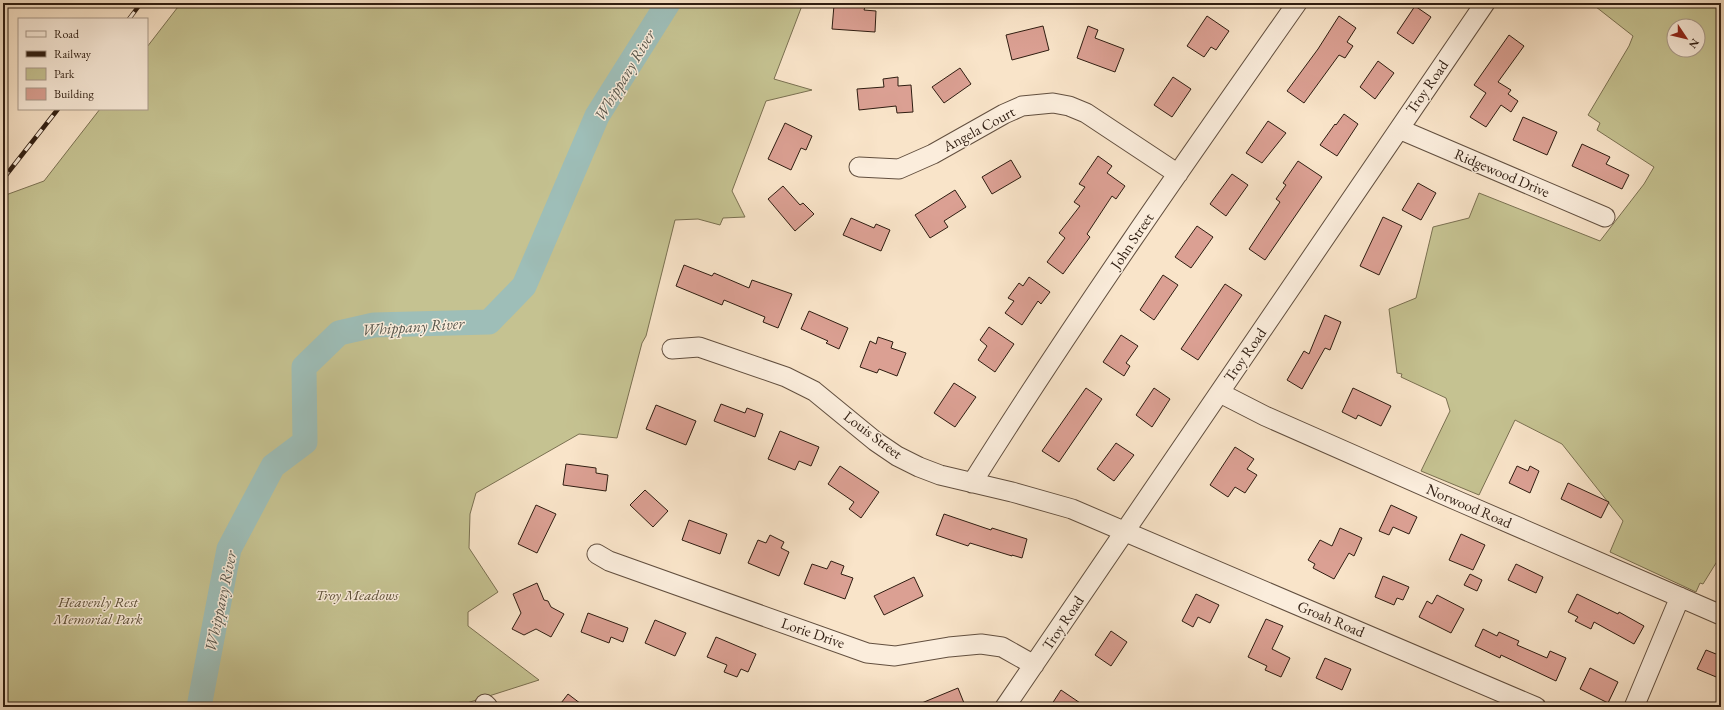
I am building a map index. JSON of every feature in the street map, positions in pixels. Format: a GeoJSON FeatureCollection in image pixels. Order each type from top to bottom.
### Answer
{"type":"FeatureCollection","features":[{"type":"Feature","properties":{"kind":"street","name":"John Street"},"geometry":{"type":"LineString","coordinates":[[972,483],[1011,421],[1178,174],[1297,3]]}},
{"type":"Feature","properties":{"kind":"street","name":"Troy Road"},"geometry":{"type":"LineString","coordinates":[[1005,707],[1220,393],[1483,4]]}},
{"type":"Feature","properties":{"kind":"street","name":"Angela Court"},"geometry":{"type":"LineString","coordinates":[[859,167],[899,169],[932,154],[1004,114],[1022,106],[1053,103],[1069,106],[1086,113],[1178,174]]}},
{"type":"Feature","properties":{"kind":"street","name":"Ridgewood Drive"},"geometry":{"type":"LineString","coordinates":[[1399,129],[1605,217]]}},
{"type":"Feature","properties":{"kind":"street","name":"Louis Street"},"geometry":{"type":"LineString","coordinates":[[672,350],[699,347],[786,377],[820,395],[897,456],[940,475],[1072,509],[1125,532]]}},
{"type":"Feature","properties":{"kind":"street","name":"Norwood Road"},"geometry":{"type":"LineString","coordinates":[[1220,393],[1279,422],[1721,615]]}},
{"type":"Feature","properties":{"kind":"street","name":"Groah Road"},"geometry":{"type":"LineString","coordinates":[[1125,532],[1536,707]]}},
{"type":"Feature","properties":{"kind":"street","name":"Lorie Drive"},"geometry":{"type":"LineString","coordinates":[[597,554],[609,561],[867,653],[895,656],[949,646],[981,644],[1002,647],[1034,665]]}},
{"type":"Feature","properties":{"kind":"street"},"geometry":{"type":"LineString","coordinates":[[1634,707],[1680,597]]}},
{"type":"Feature","properties":{"kind":"green space"},"geometry":{"type":"Polygon","coordinates":[[[181,3],[803,3],[774,79],[812,90],[766,101],[732,191],[745,217],[723,218],[720,225],[698,219],[675,220],[646,336],[642,343],[617,438],[579,434],[476,493],[470,514],[469,548],[498,592],[468,612],[468,626],[539,680],[467,703],[467,707],[3,707],[3,196],[44,181],[99,110],[148,110],[148,46],[181,3]]]}},
{"type":"Feature","properties":{"kind":"green space"},"geometry":{"type":"Polygon","coordinates":[[[1591,3],[1721,3],[1721,555],[1703,584],[1700,583],[1696,592],[1610,552],[1623,521],[1562,444],[1515,420],[1479,495],[1421,471],[1450,411],[1446,398],[1401,377],[1402,374],[1397,373],[1389,309],[1416,298],[1433,227],[1469,218],[1479,193],[1600,241],[1644,184],[1654,167],[1597,130],[1600,123],[1588,115],[1629,46],[1633,36],[1591,3]]]}},
{"type":"Feature","properties":{"kind":"building"},"geometry":{"type":"Polygon","coordinates":[[[834,5],[865,7],[864,10],[876,11],[875,32],[832,29],[834,5]]]}},
{"type":"Feature","properties":{"kind":"building"},"geometry":{"type":"Polygon","coordinates":[[[1415,6],[1431,17],[1413,44],[1397,33],[1415,6]]]}},
{"type":"Feature","properties":{"kind":"building"},"geometry":{"type":"Polygon","coordinates":[[[1207,16],[1229,31],[1216,50],[1211,47],[1204,57],[1187,46],[1207,16]]]}},
{"type":"Feature","properties":{"kind":"building"},"geometry":{"type":"Polygon","coordinates":[[[1339,16],[1356,28],[1347,42],[1353,46],[1345,58],[1339,55],[1304,103],[1287,91],[1318,49],[1339,16]]]}},
{"type":"Feature","properties":{"kind":"building"},"geometry":{"type":"Polygon","coordinates":[[[1043,26],[1049,50],[1012,60],[1006,35],[1043,26]]]}},
{"type":"Feature","properties":{"kind":"building"},"geometry":{"type":"Polygon","coordinates":[[[1088,26],[1098,30],[1095,38],[1124,49],[1115,72],[1077,58],[1088,26]]]}},
{"type":"Feature","properties":{"kind":"building"},"geometry":{"type":"Polygon","coordinates":[[[1509,35],[1524,46],[1498,82],[1511,90],[1508,94],[1518,101],[1511,112],[1501,105],[1486,127],[1470,117],[1486,93],[1474,85],[1509,35]]]}},
{"type":"Feature","properties":{"kind":"building"},"geometry":{"type":"Polygon","coordinates":[[[1378,61],[1394,73],[1375,99],[1360,87],[1378,61]]]}},
{"type":"Feature","properties":{"kind":"building"},"geometry":{"type":"Polygon","coordinates":[[[960,68],[971,84],[944,103],[932,87],[960,68]]]}},
{"type":"Feature","properties":{"kind":"building"},"geometry":{"type":"Polygon","coordinates":[[[898,77],[898,86],[911,85],[913,112],[897,113],[896,106],[859,110],[857,89],[884,87],[883,79],[898,77]]]}},
{"type":"Feature","properties":{"kind":"building"},"geometry":{"type":"Polygon","coordinates":[[[1173,77],[1191,89],[1172,117],[1154,105],[1173,77]]]}},
{"type":"Feature","properties":{"kind":"building"},"geometry":{"type":"Polygon","coordinates":[[[1344,114],[1358,124],[1337,156],[1320,145],[1344,114]]]}},
{"type":"Feature","properties":{"kind":"building"},"geometry":{"type":"Polygon","coordinates":[[[1523,117],[1557,132],[1547,155],[1513,140],[1523,117]]]}},
{"type":"Feature","properties":{"kind":"building"},"geometry":{"type":"Polygon","coordinates":[[[1268,121],[1286,133],[1262,163],[1246,153],[1268,121]]]}},
{"type":"Feature","properties":{"kind":"building"},"geometry":{"type":"Polygon","coordinates":[[[785,123],[812,136],[806,150],[801,148],[791,170],[768,159],[785,123]]]}},
{"type":"Feature","properties":{"kind":"building"},"geometry":{"type":"Polygon","coordinates":[[[1582,144],[1610,157],[1606,164],[1629,175],[1622,189],[1572,166],[1582,144]]]}},
{"type":"Feature","properties":{"kind":"building"},"geometry":{"type":"Polygon","coordinates":[[[1098,156],[1112,166],[1107,173],[1125,186],[1116,199],[1112,196],[1087,234],[1090,237],[1063,274],[1047,262],[1065,238],[1059,233],[1080,206],[1074,202],[1085,187],[1079,184],[1098,156]]]}},
{"type":"Feature","properties":{"kind":"building"},"geometry":{"type":"Polygon","coordinates":[[[1011,160],[1021,177],[992,194],[982,177],[1011,160]]]}},
{"type":"Feature","properties":{"kind":"building"},"geometry":{"type":"Polygon","coordinates":[[[1298,161],[1322,177],[1265,260],[1249,249],[1280,202],[1276,199],[1286,185],[1283,183],[1298,161]]]}},
{"type":"Feature","properties":{"kind":"building"},"geometry":{"type":"Polygon","coordinates":[[[1232,174],[1248,185],[1226,216],[1210,204],[1232,174]]]}},
{"type":"Feature","properties":{"kind":"building"},"geometry":{"type":"Polygon","coordinates":[[[1418,183],[1436,193],[1421,220],[1402,210],[1418,183]]]}},
{"type":"Feature","properties":{"kind":"building"},"geometry":{"type":"Polygon","coordinates":[[[783,186],[800,205],[803,203],[814,214],[795,231],[768,199],[783,186]]]}},
{"type":"Feature","properties":{"kind":"building"},"geometry":{"type":"Polygon","coordinates":[[[955,190],[966,207],[944,221],[948,227],[930,238],[915,215],[955,190]]]}},
{"type":"Feature","properties":{"kind":"building"},"geometry":{"type":"Polygon","coordinates":[[[1383,217],[1402,226],[1379,275],[1360,266],[1383,217]]]}},
{"type":"Feature","properties":{"kind":"building"},"geometry":{"type":"Polygon","coordinates":[[[851,218],[874,228],[876,224],[890,230],[881,251],[843,235],[851,218]]]}},
{"type":"Feature","properties":{"kind":"building"},"geometry":{"type":"Polygon","coordinates":[[[1197,226],[1213,237],[1191,268],[1175,257],[1197,226]]]}},
{"type":"Feature","properties":{"kind":"building"},"geometry":{"type":"Polygon","coordinates":[[[684,265],[712,276],[714,273],[749,288],[752,280],[792,294],[778,328],[763,322],[765,317],[724,300],[722,305],[676,286],[684,265]]]}},
{"type":"Feature","properties":{"kind":"building"},"geometry":{"type":"Polygon","coordinates":[[[1163,275],[1178,285],[1154,320],[1140,310],[1163,275]]]}},
{"type":"Feature","properties":{"kind":"building"},"geometry":{"type":"Polygon","coordinates":[[[1029,277],[1050,292],[1041,304],[1038,301],[1022,325],[1005,313],[1014,301],[1008,298],[1019,283],[1023,286],[1029,277]]]}},
{"type":"Feature","properties":{"kind":"building"},"geometry":{"type":"Polygon","coordinates":[[[1225,284],[1242,295],[1198,360],[1181,349],[1225,284]]]}},
{"type":"Feature","properties":{"kind":"building"},"geometry":{"type":"Polygon","coordinates":[[[809,311],[848,328],[839,349],[826,343],[828,341],[801,329],[809,311]]]}},
{"type":"Feature","properties":{"kind":"building"},"geometry":{"type":"Polygon","coordinates":[[[1325,315],[1341,322],[1330,350],[1325,348],[1302,389],[1287,380],[1304,351],[1309,354],[1325,315]]]}},
{"type":"Feature","properties":{"kind":"building"},"geometry":{"type":"Polygon","coordinates":[[[989,327],[1014,344],[995,372],[978,360],[987,346],[980,340],[989,327]]]}},
{"type":"Feature","properties":{"kind":"building"},"geometry":{"type":"Polygon","coordinates":[[[1121,335],[1138,346],[1126,363],[1130,366],[1124,376],[1103,362],[1121,335]]]}},
{"type":"Feature","properties":{"kind":"building"},"geometry":{"type":"Polygon","coordinates":[[[878,337],[893,342],[891,348],[906,353],[897,376],[879,369],[877,373],[860,367],[870,341],[876,344],[878,337]]]}},
{"type":"Feature","properties":{"kind":"building"},"geometry":{"type":"Polygon","coordinates":[[[954,383],[976,397],[955,427],[934,413],[954,383]]]}},
{"type":"Feature","properties":{"kind":"building"},"geometry":{"type":"Polygon","coordinates":[[[1086,388],[1102,399],[1059,462],[1042,451],[1086,388]]]}},
{"type":"Feature","properties":{"kind":"building"},"geometry":{"type":"Polygon","coordinates":[[[1154,388],[1170,399],[1152,427],[1136,415],[1154,388]]]}},
{"type":"Feature","properties":{"kind":"building"},"geometry":{"type":"Polygon","coordinates":[[[1353,388],[1391,406],[1381,426],[1358,415],[1356,419],[1342,412],[1353,388]]]}},
{"type":"Feature","properties":{"kind":"building"},"geometry":{"type":"Polygon","coordinates":[[[721,404],[745,413],[747,408],[763,414],[755,437],[714,421],[721,404]]]}},
{"type":"Feature","properties":{"kind":"building"},"geometry":{"type":"Polygon","coordinates":[[[656,405],[696,421],[686,445],[646,429],[656,405]]]}},
{"type":"Feature","properties":{"kind":"building"},"geometry":{"type":"Polygon","coordinates":[[[780,431],[819,447],[811,466],[799,461],[795,470],[768,459],[780,431]]]}},
{"type":"Feature","properties":{"kind":"building"},"geometry":{"type":"Polygon","coordinates":[[[1116,443],[1134,455],[1114,481],[1097,469],[1116,443]]]}},
{"type":"Feature","properties":{"kind":"building"},"geometry":{"type":"Polygon","coordinates":[[[1235,447],[1254,459],[1247,469],[1257,475],[1245,493],[1235,487],[1228,497],[1210,485],[1235,447]]]}},
{"type":"Feature","properties":{"kind":"building"},"geometry":{"type":"Polygon","coordinates":[[[566,464],[596,468],[596,473],[608,475],[606,491],[563,485],[566,464]]]}},
{"type":"Feature","properties":{"kind":"building"},"geometry":{"type":"Polygon","coordinates":[[[840,466],[879,492],[861,518],[849,509],[854,502],[828,484],[840,466]]]}},
{"type":"Feature","properties":{"kind":"building"},"geometry":{"type":"Polygon","coordinates":[[[1517,466],[1528,471],[1530,466],[1539,471],[1530,493],[1509,483],[1517,466]]]}},
{"type":"Feature","properties":{"kind":"building"},"geometry":{"type":"Polygon","coordinates":[[[1568,483],[1609,502],[1601,518],[1561,499],[1568,483]]]}},
{"type":"Feature","properties":{"kind":"building"},"geometry":{"type":"Polygon","coordinates":[[[645,490],[668,511],[653,527],[630,505],[645,490]]]}},
{"type":"Feature","properties":{"kind":"building"},"geometry":{"type":"Polygon","coordinates":[[[536,505],[556,514],[537,553],[518,544],[536,505]]]}},
{"type":"Feature","properties":{"kind":"building"},"geometry":{"type":"Polygon","coordinates":[[[1391,505],[1417,517],[1409,534],[1393,527],[1389,535],[1379,531],[1391,505]]]}},
{"type":"Feature","properties":{"kind":"building"},"geometry":{"type":"Polygon","coordinates":[[[944,514],[991,530],[992,528],[1027,539],[1022,558],[970,543],[968,546],[936,535],[944,514]]]}},
{"type":"Feature","properties":{"kind":"building"},"geometry":{"type":"Polygon","coordinates":[[[689,520],[727,534],[720,554],[682,540],[689,520]]]}},
{"type":"Feature","properties":{"kind":"building"},"geometry":{"type":"Polygon","coordinates":[[[1340,528],[1362,538],[1354,556],[1349,553],[1334,579],[1313,568],[1315,564],[1308,560],[1320,540],[1332,546],[1340,528]]]}},
{"type":"Feature","properties":{"kind":"building"},"geometry":{"type":"Polygon","coordinates":[[[1461,534],[1485,545],[1473,570],[1449,560],[1461,534]]]}},
{"type":"Feature","properties":{"kind":"building"},"geometry":{"type":"Polygon","coordinates":[[[770,535],[784,542],[781,548],[789,552],[779,576],[748,563],[758,540],[766,543],[770,535]]]}},
{"type":"Feature","properties":{"kind":"building"},"geometry":{"type":"Polygon","coordinates":[[[831,561],[844,566],[841,574],[853,578],[845,599],[804,584],[812,564],[827,569],[831,561]]]}},
{"type":"Feature","properties":{"kind":"building"},"geometry":{"type":"Polygon","coordinates":[[[1516,564],[1543,577],[1536,593],[1508,580],[1516,564]]]}},
{"type":"Feature","properties":{"kind":"building"},"geometry":{"type":"Polygon","coordinates":[[[1470,574],[1482,580],[1477,591],[1464,585],[1470,574]]]}},
{"type":"Feature","properties":{"kind":"building"},"geometry":{"type":"Polygon","coordinates":[[[1383,576],[1409,587],[1403,600],[1397,598],[1394,605],[1375,597],[1383,576]]]}},
{"type":"Feature","properties":{"kind":"building"},"geometry":{"type":"Polygon","coordinates":[[[914,577],[923,596],[884,615],[874,596],[914,577]]]}},
{"type":"Feature","properties":{"kind":"building"},"geometry":{"type":"Polygon","coordinates":[[[537,583],[544,600],[548,601],[551,607],[564,614],[551,637],[536,629],[524,635],[512,629],[521,613],[513,594],[537,583]]]}},
{"type":"Feature","properties":{"kind":"building"},"geometry":{"type":"Polygon","coordinates":[[[1196,594],[1219,605],[1210,623],[1198,617],[1193,627],[1182,621],[1196,594]]]}},
{"type":"Feature","properties":{"kind":"building"},"geometry":{"type":"Polygon","coordinates":[[[1577,594],[1618,614],[1619,612],[1644,626],[1634,644],[1594,622],[1591,629],[1575,621],[1578,617],[1568,612],[1577,594]]]}},
{"type":"Feature","properties":{"kind":"building"},"geometry":{"type":"Polygon","coordinates":[[[1437,595],[1464,609],[1451,633],[1419,617],[1427,601],[1432,604],[1437,595]]]}},
{"type":"Feature","properties":{"kind":"building"},"geometry":{"type":"Polygon","coordinates":[[[588,613],[628,628],[623,642],[611,637],[609,643],[581,632],[588,613]]]}},
{"type":"Feature","properties":{"kind":"building"},"geometry":{"type":"Polygon","coordinates":[[[1266,619],[1283,626],[1272,649],[1290,658],[1281,677],[1265,670],[1267,666],[1248,657],[1266,619]]]}},
{"type":"Feature","properties":{"kind":"building"},"geometry":{"type":"Polygon","coordinates":[[[655,620],[686,633],[675,656],[645,643],[655,620]]]}},
{"type":"Feature","properties":{"kind":"building"},"geometry":{"type":"Polygon","coordinates":[[[1483,629],[1497,636],[1499,632],[1519,641],[1517,645],[1547,658],[1550,651],[1566,658],[1556,681],[1501,655],[1500,658],[1475,646],[1483,629]]]}},
{"type":"Feature","properties":{"kind":"building"},"geometry":{"type":"Polygon","coordinates":[[[1111,631],[1127,642],[1111,666],[1095,655],[1111,631]]]}},
{"type":"Feature","properties":{"kind":"building"},"geometry":{"type":"Polygon","coordinates":[[[716,637],[756,654],[748,672],[741,669],[737,677],[724,672],[727,665],[707,657],[716,637]]]}},
{"type":"Feature","properties":{"kind":"building"},"geometry":{"type":"Polygon","coordinates":[[[1706,650],[1721,656],[1721,679],[1697,669],[1706,650]]]}},
{"type":"Feature","properties":{"kind":"building"},"geometry":{"type":"Polygon","coordinates":[[[1325,658],[1351,669],[1342,690],[1316,678],[1325,658]]]}},
{"type":"Feature","properties":{"kind":"building"},"geometry":{"type":"Polygon","coordinates":[[[1590,668],[1618,682],[1608,703],[1580,689],[1590,668]]]}},
{"type":"Feature","properties":{"kind":"building"},"geometry":{"type":"Polygon","coordinates":[[[958,688],[964,703],[953,707],[912,707],[958,688]]]}},
{"type":"Feature","properties":{"kind":"building"},"geometry":{"type":"Polygon","coordinates":[[[1061,690],[1086,707],[1050,707],[1061,690]]]}},
{"type":"Feature","properties":{"kind":"building"},"geometry":{"type":"Polygon","coordinates":[[[568,694],[585,707],[558,707],[568,694]]]}},
{"type":"Feature","properties":{"kind":"waterway","name":"Whippany River"},"geometry":{"type":"LineString","coordinates":[[199,707],[229,549],[273,466],[305,442],[304,367],[339,333],[374,325],[489,322],[524,286],[597,116],[668,3]]}},
{"type":"Feature","properties":{"kind":"railway"},"geometry":{"type":"LineString","coordinates":[[130,18],[141,3]]}},
{"type":"Feature","properties":{"kind":"railway"},"geometry":{"type":"LineString","coordinates":[[3,179],[57,110]]}},
{"type":"Feature","properties":{"kind":"park label","name":"Troy Meadows"},"geometry":{"type":"Point","coordinates":[357,595]}},
{"type":"Feature","properties":{"kind":"park label","name":"Heavenly Rest Memorial Park"},"geometry":{"type":"Point","coordinates":[98,610]}}]}
